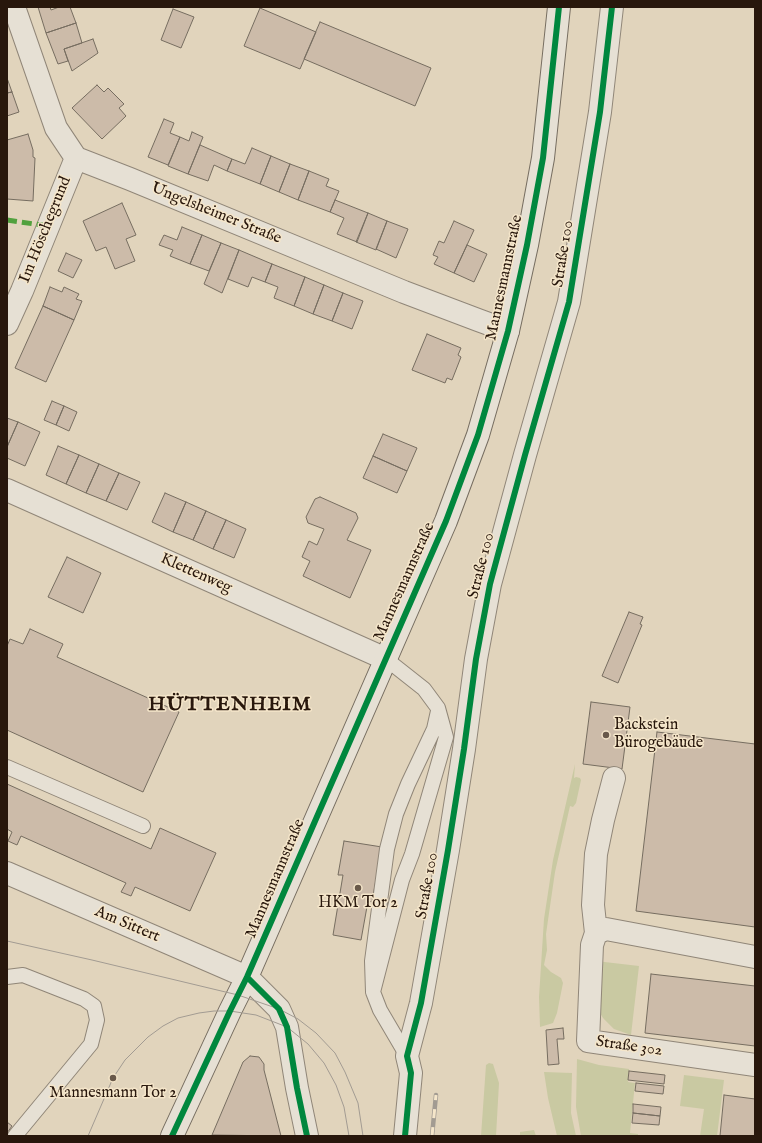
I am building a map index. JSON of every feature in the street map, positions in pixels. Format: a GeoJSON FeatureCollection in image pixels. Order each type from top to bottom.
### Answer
{"type":"FeatureCollection","features":[{"type":"Feature","properties":{"kind":"street"},"geometry":{"type":"LineString","coordinates":[[14,7],[56,128],[76,158]]}},
{"type":"Feature","properties":{"kind":"street","name":"Mannesmannstraße"},"geometry":{"type":"LineString","coordinates":[[172,1136],[247,977],[386,659],[452,506],[478,435],[508,331],[527,245],[543,158],[559,7]]}},
{"type":"Feature","properties":{"kind":"street","name":"Straße 100"},"geometry":{"type":"LineString","coordinates":[[405,1136],[411,1073],[407,1056],[421,1003],[448,850],[476,659],[490,584],[569,302],[600,112],[612,7]]}},
{"type":"Feature","properties":{"kind":"street","name":"Im Höschegrund"},"geometry":{"type":"LineString","coordinates":[[7,324],[25,284],[76,158]]}},
{"type":"Feature","properties":{"kind":"street","name":"Ungelsheimer Straße"},"geometry":{"type":"LineString","coordinates":[[76,158],[404,292],[508,331]]}},
{"type":"Feature","properties":{"kind":"street","name":"Klettenweg"},"geometry":{"type":"LineString","coordinates":[[7,490],[386,659]]}},
{"type":"Feature","properties":{"kind":"street"},"geometry":{"type":"LineString","coordinates":[[614,778],[596,854],[593,905],[596,933],[606,929],[755,957]]}},
{"type":"Feature","properties":{"kind":"street","name":"Am Sittert"},"geometry":{"type":"LineString","coordinates":[[7,873],[247,977]]}},
{"type":"Feature","properties":{"kind":"street","name":"Straße 302"},"geometry":{"type":"LineString","coordinates":[[596,933],[592,945],[588,1041],[755,1065]]}},
{"type":"Feature","properties":{"kind":"street"},"geometry":{"type":"LineString","coordinates":[[247,977],[279,1009],[287,1027],[307,1136]]}},
{"type":"Feature","properties":{"kind":"lane"},"geometry":{"type":"LineString","coordinates":[[373,992],[402,880],[412,854],[446,737],[438,708],[424,689],[386,659]]}},
{"type":"Feature","properties":{"kind":"lane"},"geometry":{"type":"LineString","coordinates":[[407,1056],[380,1010],[373,992],[372,961],[387,849],[396,814],[408,784],[434,729],[438,708]]}},
{"type":"Feature","properties":{"kind":"lane"},"geometry":{"type":"LineString","coordinates":[[7,767],[143,826]]}},
{"type":"Feature","properties":{"kind":"lane"},"geometry":{"type":"LineString","coordinates":[[7,977],[23,974],[84,999],[94,1006],[97,1020],[91,1044],[15,1136]]}},
{"type":"Feature","properties":{"kind":"green space"},"geometry":{"type":"Polygon","coordinates":[[[575,764],[574,778],[580,778],[581,780],[576,803],[573,807],[570,806],[555,872],[546,934],[547,950],[544,965],[551,972],[561,978],[563,983],[557,1013],[553,1023],[540,1027],[539,997],[544,919],[553,860],[575,764]]]}},
{"type":"Feature","properties":{"kind":"green space"},"geometry":{"type":"Polygon","coordinates":[[[596,961],[639,966],[631,1035],[614,1029],[603,1018],[599,1011],[596,961]]]}},
{"type":"Feature","properties":{"kind":"green space"},"geometry":{"type":"Polygon","coordinates":[[[577,1059],[599,1065],[629,1069],[628,1082],[635,1083],[630,1133],[638,1134],[638,1136],[581,1136],[576,1107],[577,1059]]]}},
{"type":"Feature","properties":{"kind":"green space"},"geometry":{"type":"Polygon","coordinates":[[[489,1063],[493,1064],[499,1083],[496,1136],[481,1136],[486,1065],[489,1063]]]}},
{"type":"Feature","properties":{"kind":"green space"},"geometry":{"type":"Polygon","coordinates":[[[544,1072],[572,1073],[571,1113],[576,1136],[557,1136],[548,1098],[544,1072]]]}},
{"type":"Feature","properties":{"kind":"green space"},"geometry":{"type":"Polygon","coordinates":[[[684,1075],[724,1080],[717,1136],[700,1136],[704,1109],[680,1106],[684,1075]]]}},
{"type":"Feature","properties":{"kind":"green space"},"geometry":{"type":"Polygon","coordinates":[[[534,1130],[536,1136],[520,1136],[520,1132],[534,1130]]]}},
{"type":"Feature","properties":{"kind":"building"},"geometry":{"type":"Polygon","coordinates":[[[38,7],[50,7],[51,10],[59,7],[70,7],[76,23],[46,33],[38,7]]]}},
{"type":"Feature","properties":{"kind":"building"},"geometry":{"type":"Polygon","coordinates":[[[260,8],[316,32],[300,69],[244,46],[260,8]]]}},
{"type":"Feature","properties":{"kind":"building"},"geometry":{"type":"Polygon","coordinates":[[[173,9],[194,17],[181,48],[161,40],[173,9]]]}},
{"type":"Feature","properties":{"kind":"building"},"geometry":{"type":"Polygon","coordinates":[[[320,22],[431,68],[415,106],[304,59],[320,22]]]}},
{"type":"Feature","properties":{"kind":"building"},"geometry":{"type":"Polygon","coordinates":[[[76,23],[82,43],[64,49],[68,61],[58,64],[46,33],[76,23]]]}},
{"type":"Feature","properties":{"kind":"building"},"geometry":{"type":"Polygon","coordinates":[[[93,39],[98,53],[72,71],[64,49],[93,39]]]}},
{"type":"Feature","properties":{"kind":"building"},"geometry":{"type":"Polygon","coordinates":[[[7,78],[12,92],[7,93],[7,78]]]}},
{"type":"Feature","properties":{"kind":"building"},"geometry":{"type":"Polygon","coordinates":[[[97,85],[104,92],[108,88],[124,104],[119,108],[126,116],[102,139],[72,108],[97,85]]]}},
{"type":"Feature","properties":{"kind":"building"},"geometry":{"type":"Polygon","coordinates":[[[12,92],[19,112],[7,116],[7,93],[12,92]]]}},
{"type":"Feature","properties":{"kind":"building"},"geometry":{"type":"Polygon","coordinates":[[[164,119],[174,123],[170,133],[180,137],[168,165],[148,157],[164,119]]]}},
{"type":"Feature","properties":{"kind":"building"},"geometry":{"type":"Polygon","coordinates":[[[192,132],[203,137],[188,174],[168,166],[180,137],[189,141],[192,132]]]}},
{"type":"Feature","properties":{"kind":"building"},"geometry":{"type":"Polygon","coordinates":[[[28,134],[33,150],[33,157],[35,158],[33,201],[7,199],[7,140],[28,134]]]}},
{"type":"Feature","properties":{"kind":"building"},"geometry":{"type":"Polygon","coordinates":[[[200,145],[232,159],[227,171],[214,165],[208,181],[188,174],[200,145]]]}},
{"type":"Feature","properties":{"kind":"building"},"geometry":{"type":"Polygon","coordinates":[[[252,148],[271,156],[260,184],[227,171],[232,159],[245,164],[252,148]]]}},
{"type":"Feature","properties":{"kind":"building"},"geometry":{"type":"Polygon","coordinates":[[[271,156],[290,164],[279,192],[260,184],[271,156]]]}},
{"type":"Feature","properties":{"kind":"building"},"geometry":{"type":"Polygon","coordinates":[[[290,164],[309,171],[298,200],[279,192],[290,164]]]}},
{"type":"Feature","properties":{"kind":"building"},"geometry":{"type":"Polygon","coordinates":[[[309,171],[329,179],[326,186],[339,191],[330,212],[298,200],[309,171]]]}},
{"type":"Feature","properties":{"kind":"building"},"geometry":{"type":"Polygon","coordinates":[[[335,200],[368,213],[357,242],[337,234],[344,218],[330,212],[335,200]]]}},
{"type":"Feature","properties":{"kind":"building"},"geometry":{"type":"Polygon","coordinates":[[[122,203],[136,235],[126,239],[135,261],[115,269],[106,247],[96,251],[83,221],[122,203]]]}},
{"type":"Feature","properties":{"kind":"building"},"geometry":{"type":"Polygon","coordinates":[[[368,213],[387,221],[376,250],[356,242],[368,213]]]}},
{"type":"Feature","properties":{"kind":"building"},"geometry":{"type":"Polygon","coordinates":[[[387,221],[408,229],[396,258],[376,249],[387,221]]]}},
{"type":"Feature","properties":{"kind":"building"},"geometry":{"type":"Polygon","coordinates":[[[454,221],[474,230],[454,273],[434,264],[438,257],[433,255],[439,241],[444,243],[454,221]]]}},
{"type":"Feature","properties":{"kind":"building"},"geometry":{"type":"Polygon","coordinates":[[[182,227],[202,235],[190,264],[170,256],[173,250],[159,245],[164,235],[177,240],[182,227]]]}},
{"type":"Feature","properties":{"kind":"building"},"geometry":{"type":"Polygon","coordinates":[[[202,235],[221,243],[209,271],[190,264],[202,235]]]}},
{"type":"Feature","properties":{"kind":"building"},"geometry":{"type":"Polygon","coordinates":[[[221,243],[239,250],[222,293],[204,284],[221,243]]]}},
{"type":"Feature","properties":{"kind":"building"},"geometry":{"type":"Polygon","coordinates":[[[467,245],[487,254],[474,282],[454,273],[467,245]]]}},
{"type":"Feature","properties":{"kind":"building"},"geometry":{"type":"Polygon","coordinates":[[[239,250],[272,264],[265,282],[252,277],[248,287],[228,279],[239,250]]]}},
{"type":"Feature","properties":{"kind":"building"},"geometry":{"type":"Polygon","coordinates":[[[66,253],[82,260],[73,278],[58,271],[66,253]]]}},
{"type":"Feature","properties":{"kind":"building"},"geometry":{"type":"Polygon","coordinates":[[[272,264],[305,277],[294,306],[274,298],[278,287],[265,282],[272,264]]]}},
{"type":"Feature","properties":{"kind":"building"},"geometry":{"type":"Polygon","coordinates":[[[305,277],[324,285],[313,314],[294,306],[305,277]]]}},
{"type":"Feature","properties":{"kind":"building"},"geometry":{"type":"Polygon","coordinates":[[[324,285],[343,293],[332,321],[313,314],[324,285]]]}},
{"type":"Feature","properties":{"kind":"building"},"geometry":{"type":"Polygon","coordinates":[[[50,287],[62,292],[64,287],[79,294],[76,299],[82,301],[74,320],[43,306],[50,287]]]}},
{"type":"Feature","properties":{"kind":"building"},"geometry":{"type":"Polygon","coordinates":[[[343,293],[363,301],[352,329],[332,321],[343,293]]]}},
{"type":"Feature","properties":{"kind":"building"},"geometry":{"type":"Polygon","coordinates":[[[43,306],[74,320],[46,382],[15,368],[43,306]]]}},
{"type":"Feature","properties":{"kind":"building"},"geometry":{"type":"Polygon","coordinates":[[[427,334],[461,348],[458,355],[461,357],[452,380],[447,378],[445,383],[412,370],[427,334]]]}},
{"type":"Feature","properties":{"kind":"building"},"geometry":{"type":"Polygon","coordinates":[[[52,401],[64,406],[56,425],[44,420],[52,401]]]}},
{"type":"Feature","properties":{"kind":"building"},"geometry":{"type":"Polygon","coordinates":[[[64,406],[77,412],[69,431],[56,425],[64,406]]]}},
{"type":"Feature","properties":{"kind":"building"},"geometry":{"type":"Polygon","coordinates":[[[7,418],[18,422],[7,447],[7,418]]]}},
{"type":"Feature","properties":{"kind":"building"},"geometry":{"type":"Polygon","coordinates":[[[18,422],[40,432],[25,466],[7,458],[7,447],[18,422]]]}},
{"type":"Feature","properties":{"kind":"building"},"geometry":{"type":"Polygon","coordinates":[[[383,434],[417,448],[407,471],[373,456],[383,434]]]}},
{"type":"Feature","properties":{"kind":"building"},"geometry":{"type":"Polygon","coordinates":[[[58,446],[79,455],[66,484],[46,475],[58,446]]]}},
{"type":"Feature","properties":{"kind":"building"},"geometry":{"type":"Polygon","coordinates":[[[79,455],[99,464],[86,493],[66,484],[79,455]]]}},
{"type":"Feature","properties":{"kind":"building"},"geometry":{"type":"Polygon","coordinates":[[[373,456],[407,471],[397,493],[363,478],[373,456]]]}},
{"type":"Feature","properties":{"kind":"building"},"geometry":{"type":"Polygon","coordinates":[[[99,464],[119,473],[106,501],[86,493],[99,464]]]}},
{"type":"Feature","properties":{"kind":"building"},"geometry":{"type":"Polygon","coordinates":[[[119,473],[140,482],[127,510],[106,501],[119,473]]]}},
{"type":"Feature","properties":{"kind":"building"},"geometry":{"type":"Polygon","coordinates":[[[165,493],[186,502],[173,532],[152,522],[165,493]]]}},
{"type":"Feature","properties":{"kind":"building"},"geometry":{"type":"Polygon","coordinates":[[[320,497],[356,513],[358,518],[347,540],[371,550],[350,598],[303,576],[310,561],[302,557],[309,541],[317,545],[324,529],[308,523],[306,517],[315,499],[320,497]]]}},
{"type":"Feature","properties":{"kind":"building"},"geometry":{"type":"Polygon","coordinates":[[[186,502],[206,511],[193,540],[173,532],[186,502]]]}},
{"type":"Feature","properties":{"kind":"building"},"geometry":{"type":"Polygon","coordinates":[[[206,511],[226,520],[213,549],[193,540],[206,511]]]}},
{"type":"Feature","properties":{"kind":"building"},"geometry":{"type":"Polygon","coordinates":[[[226,520],[246,529],[234,558],[213,549],[226,520]]]}},
{"type":"Feature","properties":{"kind":"building"},"geometry":{"type":"Polygon","coordinates":[[[67,557],[101,573],[83,613],[48,597],[67,557]]]}},
{"type":"Feature","properties":{"kind":"building"},"geometry":{"type":"Polygon","coordinates":[[[629,612],[643,617],[640,624],[642,625],[618,683],[602,676],[629,612]]]}},
{"type":"Feature","properties":{"kind":"building"},"geometry":{"type":"Polygon","coordinates":[[[30,629],[63,644],[57,657],[179,712],[143,792],[7,730],[7,646],[10,639],[23,644],[30,629]]]}},
{"type":"Feature","properties":{"kind":"building","name":"Backstein Bürogebäude"},"geometry":{"type":"Polygon","coordinates":[[[591,702],[630,707],[622,769],[583,764],[591,702]]]}},
{"type":"Feature","properties":{"kind":"building"},"geometry":{"type":"Polygon","coordinates":[[[657,732],[755,744],[755,927],[636,911],[657,732]]]}},
{"type":"Feature","properties":{"kind":"building"},"geometry":{"type":"Polygon","coordinates":[[[7,784],[151,849],[160,828],[216,853],[190,911],[135,887],[131,896],[121,892],[126,883],[21,836],[17,845],[8,841],[12,832],[7,829],[7,784]]]}},
{"type":"Feature","properties":{"kind":"building","name":"HKM Tor 2"},"geometry":{"type":"Polygon","coordinates":[[[344,841],[382,847],[372,902],[368,901],[361,940],[333,935],[343,875],[338,875],[344,841]]]}},
{"type":"Feature","properties":{"kind":"building"},"geometry":{"type":"Polygon","coordinates":[[[651,974],[755,986],[755,1046],[645,1033],[651,974]]]}},
{"type":"Feature","properties":{"kind":"building"},"geometry":{"type":"Polygon","coordinates":[[[563,1028],[564,1039],[557,1039],[559,1064],[548,1065],[546,1030],[563,1028]]]}},
{"type":"Feature","properties":{"kind":"building"},"geometry":{"type":"Polygon","coordinates":[[[250,1056],[259,1057],[264,1064],[264,1070],[281,1136],[212,1135],[243,1062],[250,1056]]]}},
{"type":"Feature","properties":{"kind":"building"},"geometry":{"type":"Polygon","coordinates":[[[629,1071],[665,1075],[664,1084],[628,1080],[629,1071]]]}},
{"type":"Feature","properties":{"kind":"building"},"geometry":{"type":"Polygon","coordinates":[[[636,1083],[664,1086],[663,1094],[635,1091],[636,1083]]]}},
{"type":"Feature","properties":{"kind":"building"},"geometry":{"type":"Polygon","coordinates":[[[724,1095],[755,1099],[755,1136],[720,1136],[724,1095]]]}},
{"type":"Feature","properties":{"kind":"building"},"geometry":{"type":"Polygon","coordinates":[[[633,1104],[661,1107],[660,1116],[633,1113],[633,1104]]]}},
{"type":"Feature","properties":{"kind":"building"},"geometry":{"type":"Polygon","coordinates":[[[633,1113],[660,1116],[659,1125],[632,1123],[633,1113]]]}},
{"type":"Feature","properties":{"kind":"building"},"geometry":{"type":"Polygon","coordinates":[[[7,1122],[12,1126],[7,1133],[7,1122]]]}},
{"type":"Feature","properties":{"kind":"tram line"},"geometry":{"type":"LineString","coordinates":[[7,941],[238,995],[279,1009],[298,1019],[316,1033],[335,1053],[358,1103],[363,1136]]}},
{"type":"Feature","properties":{"kind":"tram line"},"geometry":{"type":"LineString","coordinates":[[88,1136],[113,1078],[125,1060],[148,1037],[163,1026],[178,1018],[214,1011],[230,1011],[256,1015],[287,1027],[308,1044],[324,1063],[336,1085],[344,1107],[349,1136]]}},
{"type":"Feature","properties":{"kind":"railway"},"geometry":{"type":"LineString","coordinates":[[432,1136],[436,1095]]}},
{"type":"Feature","properties":{"kind":"marked path"},"geometry":{"type":"LineString","coordinates":[[7,220],[48,226]]}},
{"type":"Feature","properties":{"kind":"cycle path"},"geometry":{"type":"LineString","coordinates":[[172,1136],[247,977],[446,521],[478,435],[508,331],[527,245],[543,158],[559,7]]}},
{"type":"Feature","properties":{"kind":"cycle path"},"geometry":{"type":"LineString","coordinates":[[405,1136],[411,1073],[407,1056],[421,1003],[448,850],[476,659],[490,584],[569,302],[600,112],[612,7]]}},
{"type":"Feature","properties":{"kind":"cycle path"},"geometry":{"type":"LineString","coordinates":[[247,977],[279,1009],[287,1027],[307,1136]]}},
{"type":"Feature","properties":{"kind":"place","name":"Backstein Bürogebäude"},"geometry":{"type":"Point","coordinates":[606,735]}},
{"type":"Feature","properties":{"kind":"place","name":"HKM Tor 2"},"geometry":{"type":"Point","coordinates":[358,888]}},
{"type":"Feature","properties":{"kind":"place","name":"Mannesmann Tor 2"},"geometry":{"type":"Point","coordinates":[113,1078]}},
{"type":"Feature","properties":{"kind":"district","name":"HÜTTENHEIM"},"geometry":{"type":"Point","coordinates":[230,706]}}]}
